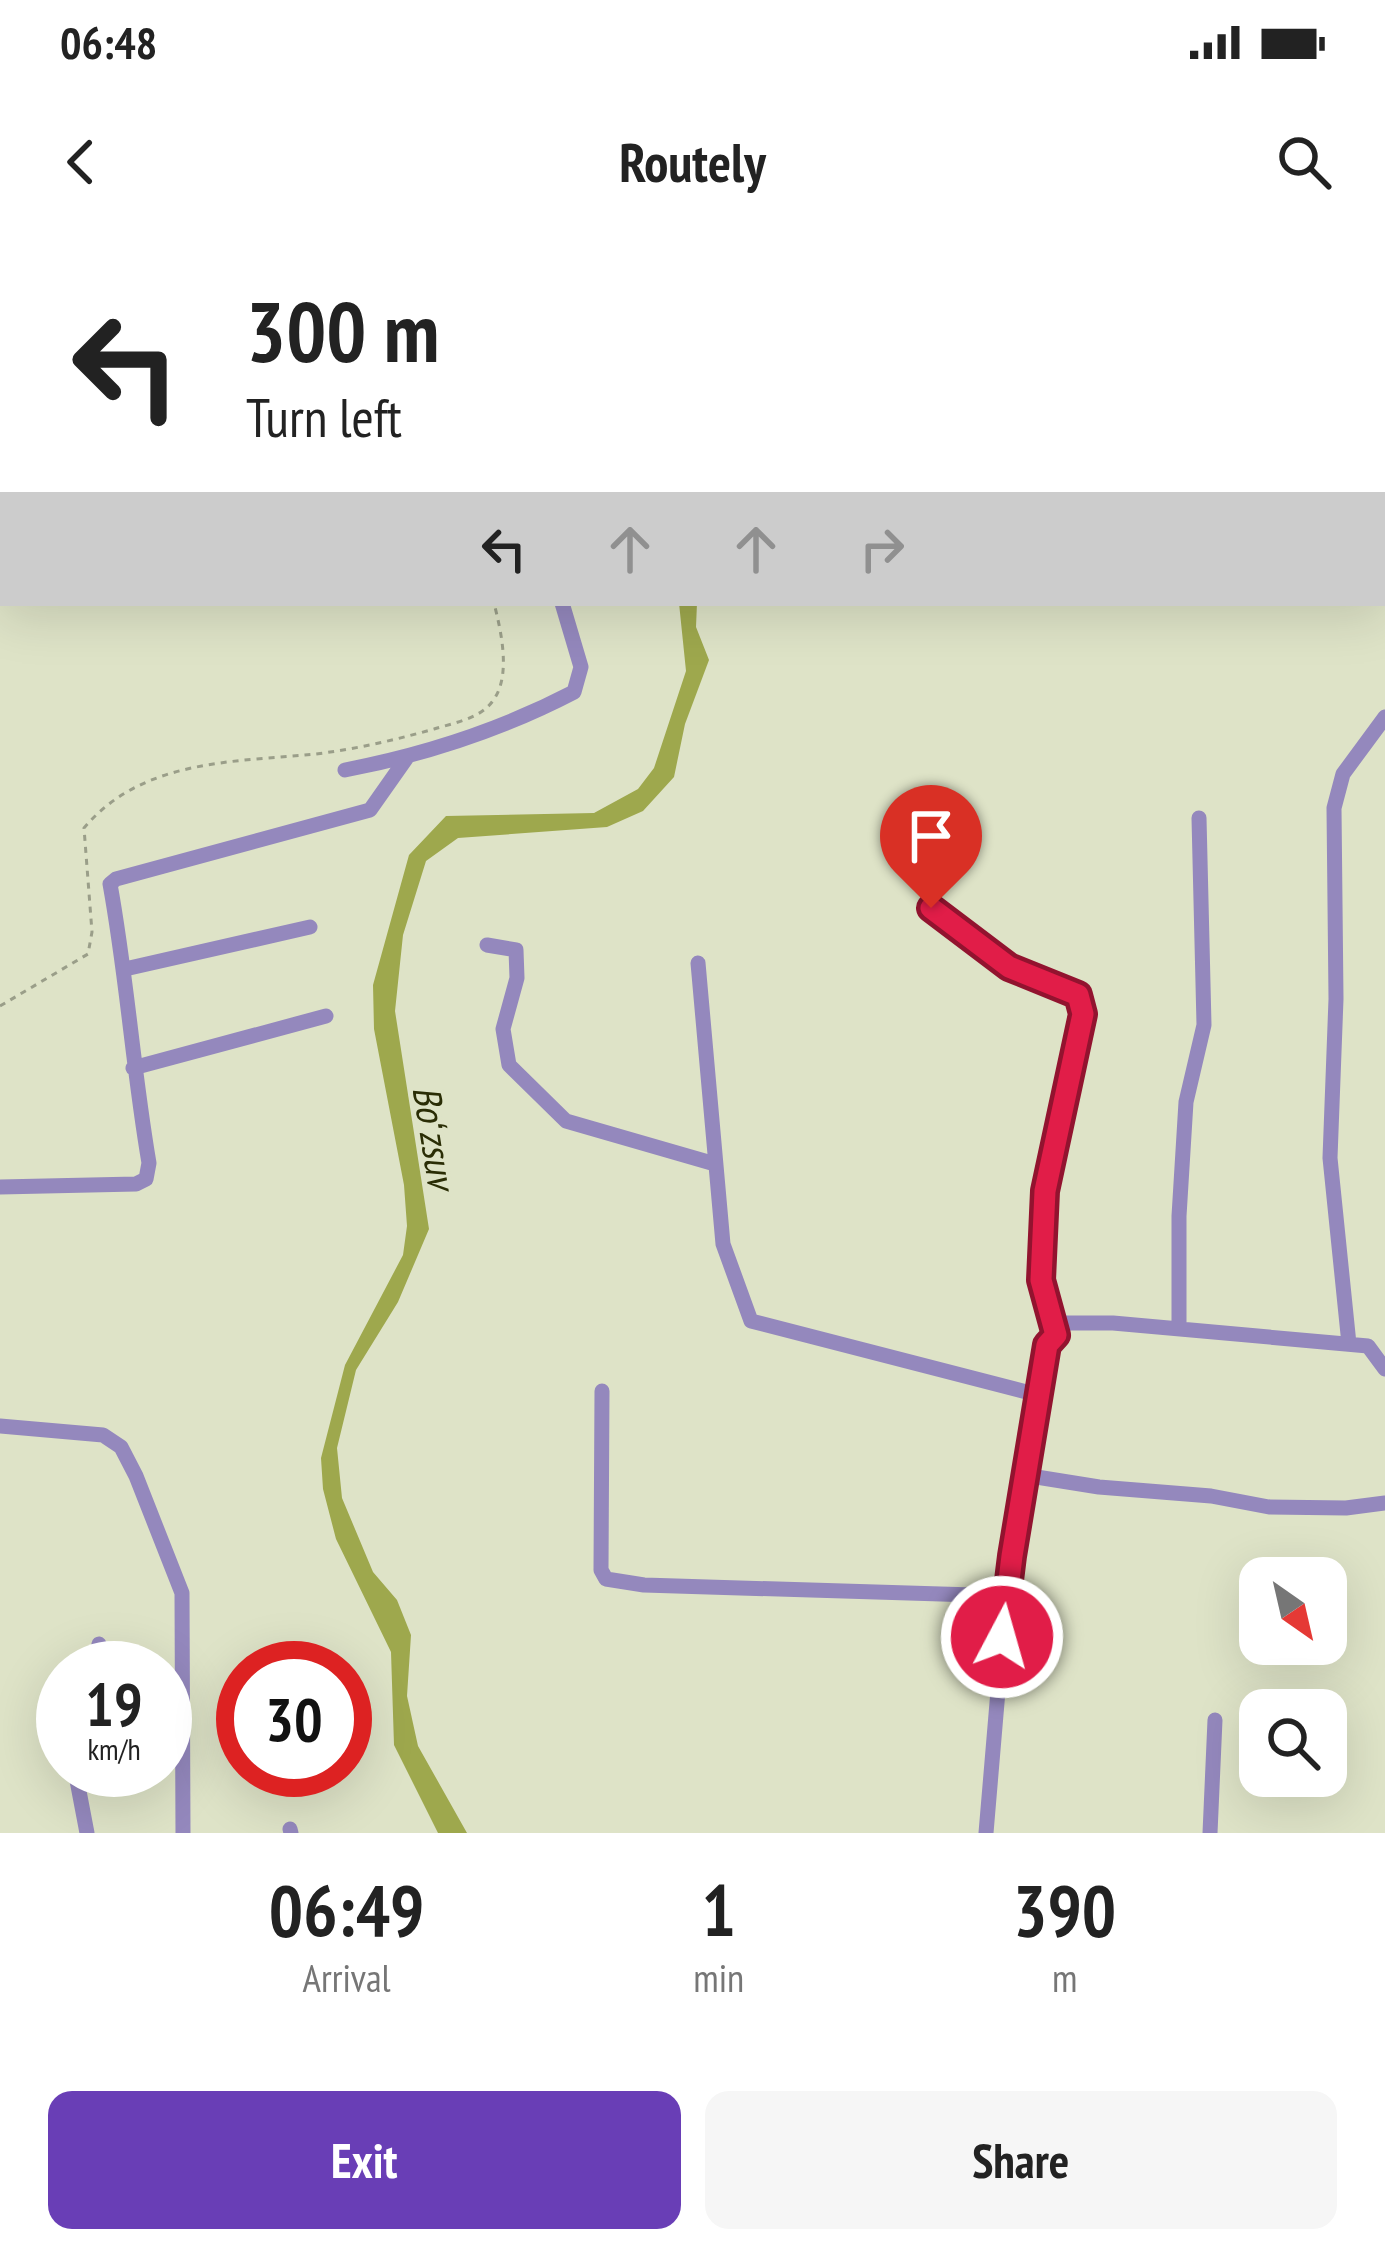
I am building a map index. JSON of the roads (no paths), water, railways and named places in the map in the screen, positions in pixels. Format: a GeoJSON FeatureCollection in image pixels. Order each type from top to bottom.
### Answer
{"type":"FeatureCollection","features":[{"type":"Feature","properties":{"kind":"street"},"geometry":{"type":"LineString","coordinates":[[345,770],[408,756],[536,712],[574,692],[581,667],[563,606]]}},
{"type":"Feature","properties":{"kind":"street"},"geometry":{"type":"LineString","coordinates":[[1348,1344],[1330,1158],[1336,999],[1334,808],[1343,774],[1385,717]]}},
{"type":"Feature","properties":{"kind":"street"},"geometry":{"type":"LineString","coordinates":[[0,1187],[136,1184],[146,1179],[149,1163],[110,884],[370,810],[408,756]]}},
{"type":"Feature","properties":{"kind":"street"},"geometry":{"type":"LineString","coordinates":[[1179,1329],[1186,1102],[1204,1025],[1199,818]]}},
{"type":"Feature","properties":{"kind":"street"},"geometry":{"type":"LineString","coordinates":[[931,908],[1009,967],[1078,995],[1083,1014],[1045,1191],[1041,1280],[1056,1335]]}},
{"type":"Feature","properties":{"kind":"street"},"geometry":{"type":"LineString","coordinates":[[125,969],[310,927]]}},
{"type":"Feature","properties":{"kind":"street"},"geometry":{"type":"LineString","coordinates":[[487,945],[516,950],[518,978],[503,1029],[509,1065],[566,1121],[715,1164]]}},
{"type":"Feature","properties":{"kind":"street"},"geometry":{"type":"LineString","coordinates":[[698,963],[723,1244],[751,1321],[1038,1395]]}},
{"type":"Feature","properties":{"kind":"street"},"geometry":{"type":"LineString","coordinates":[[133,1068],[326,1016]]}},
{"type":"Feature","properties":{"kind":"street"},"geometry":{"type":"LineString","coordinates":[[986,1833],[1006,1596],[1024,1475],[1047,1345],[1065,1323],[1368,1346],[1385,1369]]}},
{"type":"Feature","properties":{"kind":"street"},"geometry":{"type":"LineString","coordinates":[[602,1391],[601,1570],[606,1579],[644,1585],[1006,1596]]}},
{"type":"Feature","properties":{"kind":"street"},"geometry":{"type":"LineString","coordinates":[[0,1426],[104,1435],[121,1447],[136,1476],[182,1593],[183,1833]]}},
{"type":"Feature","properties":{"kind":"street"},"geometry":{"type":"LineString","coordinates":[[1024,1475],[1211,1496],[1269,1508],[1385,1503]]}},
{"type":"Feature","properties":{"kind":"street"},"geometry":{"type":"LineString","coordinates":[[1210,1833],[1215,1720]]}},
{"type":"Feature","properties":{"kind":"street"},"geometry":{"type":"LineString","coordinates":[[80,1797],[87,1833]]}},
{"type":"Feature","properties":{"kind":"water label","name":"Boʻzsuv"},"geometry":{"type":"Point","coordinates":[435,1137]}}]}
